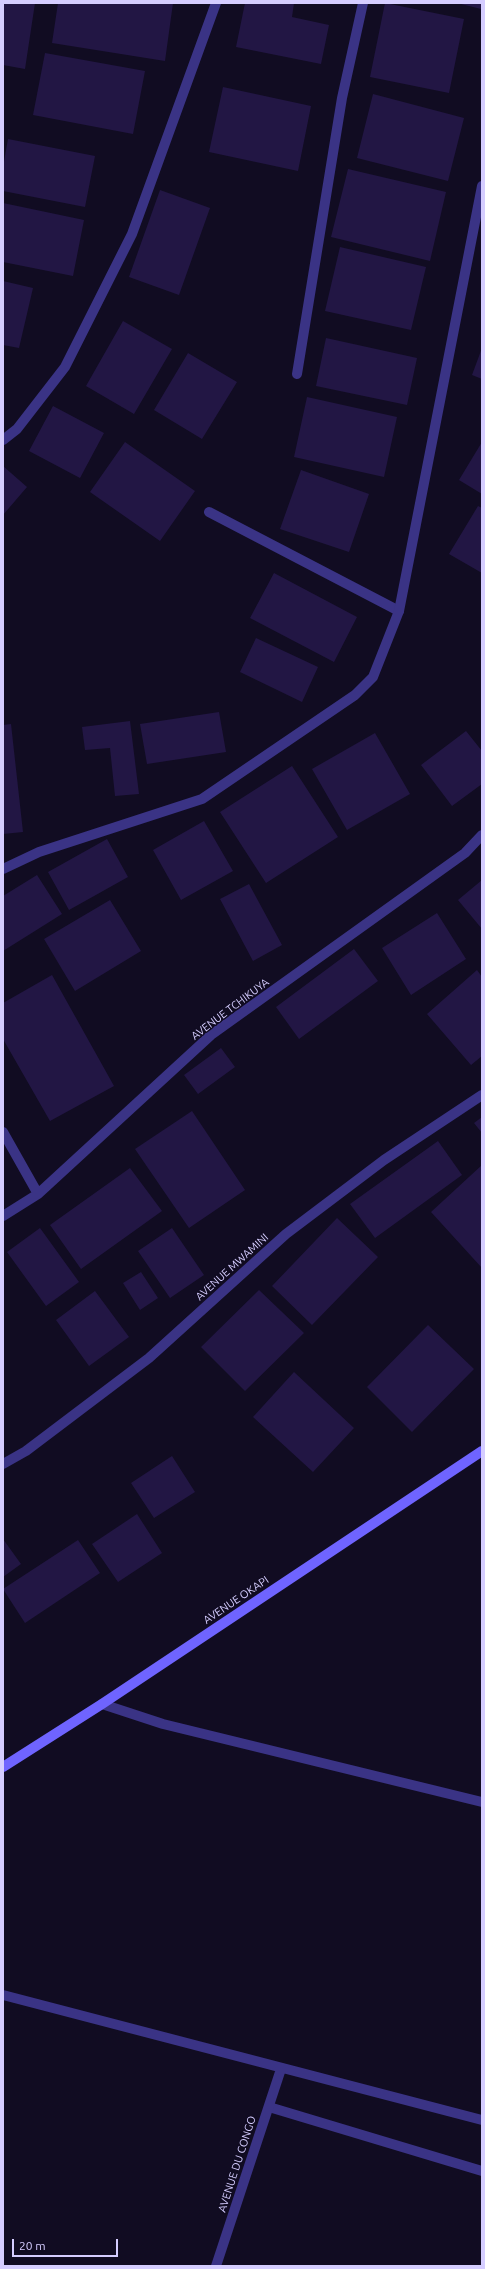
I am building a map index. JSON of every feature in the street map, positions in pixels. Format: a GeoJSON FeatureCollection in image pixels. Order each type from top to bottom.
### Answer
{"type":"FeatureCollection","features":[{"type":"Feature","properties":{"kind":"street"},"geometry":{"type":"LineString","coordinates":[[3,440],[17,429],[65,367],[132,234],[216,3]]}},
{"type":"Feature","properties":{"kind":"street"},"geometry":{"type":"LineString","coordinates":[[297,374],[342,98],[363,3]]}},
{"type":"Feature","properties":{"kind":"street"},"geometry":{"type":"LineString","coordinates":[[3,869],[39,852],[202,799],[355,695],[373,677],[399,612],[482,186]]}},
{"type":"Feature","properties":{"kind":"street"},"geometry":{"type":"LineString","coordinates":[[209,512],[399,612]]}},
{"type":"Feature","properties":{"kind":"street","name":"AVENUE TCHIKUYA"},"geometry":{"type":"LineString","coordinates":[[3,1216],[38,1194],[212,1036],[465,853],[482,836]]}},
{"type":"Feature","properties":{"kind":"street","name":"AVENUE MWAMINI"},"geometry":{"type":"LineString","coordinates":[[3,1464],[26,1451],[148,1358],[286,1234],[384,1160],[482,1095]]}},
{"type":"Feature","properties":{"kind":"street"},"geometry":{"type":"LineString","coordinates":[[3,1132],[38,1194]]}},
{"type":"Feature","properties":{"kind":"street","name":"AVENUE OKAPI"},"geometry":{"type":"LineString","coordinates":[[3,1767],[102,1704],[482,1451]]}},
{"type":"Feature","properties":{"kind":"street"},"geometry":{"type":"LineString","coordinates":[[102,1704],[163,1724],[482,1802]]}},
{"type":"Feature","properties":{"kind":"street"},"geometry":{"type":"LineString","coordinates":[[3,1995],[281,2069],[482,2120]]}},
{"type":"Feature","properties":{"kind":"street","name":"AVENUE DU CONGO"},"geometry":{"type":"LineString","coordinates":[[216,2266],[281,2069]]}},
{"type":"Feature","properties":{"kind":"street"},"geometry":{"type":"LineString","coordinates":[[268,2107],[482,2170]]}},
{"type":"Feature","properties":{"kind":"building"},"geometry":{"type":"Polygon","coordinates":[[[3,3],[35,3],[25,69],[3,65],[3,3]]]}},
{"type":"Feature","properties":{"kind":"building"},"geometry":{"type":"Polygon","coordinates":[[[58,3],[173,3],[165,61],[52,43],[58,3]]]}},
{"type":"Feature","properties":{"kind":"building"},"geometry":{"type":"Polygon","coordinates":[[[245,3],[294,3],[292,17],[329,25],[321,64],[236,47],[245,3]]]}},
{"type":"Feature","properties":{"kind":"building"},"geometry":{"type":"Polygon","coordinates":[[[385,3],[464,19],[449,93],[370,77],[385,3]]]}},
{"type":"Feature","properties":{"kind":"building"},"geometry":{"type":"Polygon","coordinates":[[[457,3],[482,3],[481,9],[457,3]]]}},
{"type":"Feature","properties":{"kind":"building"},"geometry":{"type":"Polygon","coordinates":[[[45,53],[145,71],[133,134],[33,115],[45,53]]]}},
{"type":"Feature","properties":{"kind":"building"},"geometry":{"type":"Polygon","coordinates":[[[223,87],[311,106],[298,171],[209,152],[223,87]]]}},
{"type":"Feature","properties":{"kind":"building"},"geometry":{"type":"Polygon","coordinates":[[[373,94],[464,118],[448,181],[357,158],[373,94]]]}},
{"type":"Feature","properties":{"kind":"building"},"geometry":{"type":"Polygon","coordinates":[[[8,139],[95,156],[85,207],[3,191],[3,167],[8,139]]]}},
{"type":"Feature","properties":{"kind":"building"},"geometry":{"type":"Polygon","coordinates":[[[348,169],[446,192],[430,261],[331,237],[348,169]]]}},
{"type":"Feature","properties":{"kind":"building"},"geometry":{"type":"Polygon","coordinates":[[[160,190],[210,208],[179,295],[129,277],[160,190]]]}},
{"type":"Feature","properties":{"kind":"building"},"geometry":{"type":"Polygon","coordinates":[[[3,203],[84,220],[73,276],[3,262],[3,203]]]}},
{"type":"Feature","properties":{"kind":"building"},"geometry":{"type":"Polygon","coordinates":[[[340,247],[426,267],[411,330],[325,311],[340,247]]]}},
{"type":"Feature","properties":{"kind":"building"},"geometry":{"type":"Polygon","coordinates":[[[3,281],[33,288],[19,348],[3,345],[3,281]]]}},
{"type":"Feature","properties":{"kind":"building"},"geometry":{"type":"Polygon","coordinates":[[[123,321],[172,349],[134,414],[86,386],[123,321]]]}},
{"type":"Feature","properties":{"kind":"building"},"geometry":{"type":"Polygon","coordinates":[[[326,338],[417,358],[407,405],[316,386],[326,338]]]}},
{"type":"Feature","properties":{"kind":"building"},"geometry":{"type":"Polygon","coordinates":[[[482,348],[482,379],[472,375],[482,348]]]}},
{"type":"Feature","properties":{"kind":"building"},"geometry":{"type":"Polygon","coordinates":[[[188,353],[237,382],[202,439],[154,410],[188,353]]]}},
{"type":"Feature","properties":{"kind":"building"},"geometry":{"type":"Polygon","coordinates":[[[307,397],[397,417],[384,477],[294,457],[307,397]]]}},
{"type":"Feature","properties":{"kind":"building"},"geometry":{"type":"Polygon","coordinates":[[[53,406],[104,433],[80,478],[29,451],[53,406]]]}},
{"type":"Feature","properties":{"kind":"building"},"geometry":{"type":"Polygon","coordinates":[[[125,442],[195,491],[160,541],[90,492],[125,442]]]}},
{"type":"Feature","properties":{"kind":"building"},"geometry":{"type":"Polygon","coordinates":[[[482,442],[482,494],[459,480],[482,442]]]}},
{"type":"Feature","properties":{"kind":"building"},"geometry":{"type":"Polygon","coordinates":[[[3,466],[27,487],[3,515],[3,466]]]}},
{"type":"Feature","properties":{"kind":"building"},"geometry":{"type":"Polygon","coordinates":[[[301,470],[369,494],[349,552],[280,529],[301,470]]]}},
{"type":"Feature","properties":{"kind":"building"},"geometry":{"type":"Polygon","coordinates":[[[478,506],[482,508],[482,573],[449,554],[478,506]]]}},
{"type":"Feature","properties":{"kind":"building"},"geometry":{"type":"Polygon","coordinates":[[[274,573],[357,617],[334,662],[250,618],[274,573]]]}},
{"type":"Feature","properties":{"kind":"building"},"geometry":{"type":"Polygon","coordinates":[[[256,638],[318,667],[302,702],[240,672],[256,638]]]}},
{"type":"Feature","properties":{"kind":"building"},"geometry":{"type":"Polygon","coordinates":[[[219,712],[226,752],[147,764],[140,724],[219,712]]]}},
{"type":"Feature","properties":{"kind":"building"},"geometry":{"type":"Polygon","coordinates":[[[130,721],[139,794],[115,796],[110,748],[85,750],[82,727],[130,721]]]}},
{"type":"Feature","properties":{"kind":"building"},"geometry":{"type":"Polygon","coordinates":[[[11,724],[23,832],[3,834],[3,725],[11,724]]]}},
{"type":"Feature","properties":{"kind":"building"},"geometry":{"type":"Polygon","coordinates":[[[466,731],[482,751],[482,784],[452,806],[421,765],[466,731]]]}},
{"type":"Feature","properties":{"kind":"building"},"geometry":{"type":"Polygon","coordinates":[[[375,733],[410,794],[347,830],[312,769],[375,733]]]}},
{"type":"Feature","properties":{"kind":"building"},"geometry":{"type":"Polygon","coordinates":[[[292,766],[338,837],[266,883],[220,812],[292,766]]]}},
{"type":"Feature","properties":{"kind":"building"},"geometry":{"type":"Polygon","coordinates":[[[204,821],[233,871],[181,900],[153,850],[204,821]]]}},
{"type":"Feature","properties":{"kind":"building"},"geometry":{"type":"Polygon","coordinates":[[[107,839],[128,877],[69,910],[48,872],[107,839]]]}},
{"type":"Feature","properties":{"kind":"building"},"geometry":{"type":"Polygon","coordinates":[[[37,875],[62,914],[3,951],[3,896],[37,875]]]}},
{"type":"Feature","properties":{"kind":"building"},"geometry":{"type":"Polygon","coordinates":[[[482,880],[482,929],[458,900],[482,880]]]}},
{"type":"Feature","properties":{"kind":"building"},"geometry":{"type":"Polygon","coordinates":[[[249,884],[282,945],[253,961],[220,899],[249,884]]]}},
{"type":"Feature","properties":{"kind":"building"},"geometry":{"type":"Polygon","coordinates":[[[110,900],[141,951],[75,991],[44,939],[110,900]]]}},
{"type":"Feature","properties":{"kind":"building"},"geometry":{"type":"Polygon","coordinates":[[[437,913],[466,959],[411,995],[382,948],[437,913]]]}},
{"type":"Feature","properties":{"kind":"building"},"geometry":{"type":"Polygon","coordinates":[[[354,949],[378,981],[299,1039],[276,1007],[354,949]]]}},
{"type":"Feature","properties":{"kind":"building"},"geometry":{"type":"Polygon","coordinates":[[[477,970],[482,977],[482,1056],[471,1065],[427,1014],[477,970]]]}},
{"type":"Feature","properties":{"kind":"building"},"geometry":{"type":"Polygon","coordinates":[[[52,975],[114,1086],[50,1121],[3,1039],[3,1003],[52,975]]]}},
{"type":"Feature","properties":{"kind":"building"},"geometry":{"type":"Polygon","coordinates":[[[221,1048],[235,1067],[198,1094],[184,1075],[221,1048]]]}},
{"type":"Feature","properties":{"kind":"building"},"geometry":{"type":"Polygon","coordinates":[[[192,1111],[245,1190],[189,1228],[135,1149],[192,1111]]]}},
{"type":"Feature","properties":{"kind":"building"},"geometry":{"type":"Polygon","coordinates":[[[482,1117],[482,1133],[474,1123],[482,1117]]]}},
{"type":"Feature","properties":{"kind":"building"},"geometry":{"type":"Polygon","coordinates":[[[438,1141],[462,1175],[375,1238],[350,1204],[438,1141]]]}},
{"type":"Feature","properties":{"kind":"building"},"geometry":{"type":"Polygon","coordinates":[[[482,1165],[482,1268],[431,1212],[482,1165]]]}},
{"type":"Feature","properties":{"kind":"building"},"geometry":{"type":"Polygon","coordinates":[[[130,1168],[162,1211],[81,1269],[50,1225],[130,1168]]]}},
{"type":"Feature","properties":{"kind":"building"},"geometry":{"type":"Polygon","coordinates":[[[337,1218],[378,1257],[312,1325],[272,1286],[337,1218]]]}},
{"type":"Feature","properties":{"kind":"building"},"geometry":{"type":"Polygon","coordinates":[[[40,1228],[79,1282],[46,1306],[7,1252],[40,1228]]]}},
{"type":"Feature","properties":{"kind":"building"},"geometry":{"type":"Polygon","coordinates":[[[172,1228],[204,1275],[170,1298],[138,1251],[172,1228]]]}},
{"type":"Feature","properties":{"kind":"building"},"geometry":{"type":"Polygon","coordinates":[[[141,1272],[158,1298],[140,1310],[123,1283],[141,1272]]]}},
{"type":"Feature","properties":{"kind":"building"},"geometry":{"type":"Polygon","coordinates":[[[259,1290],[304,1333],[245,1391],[201,1347],[259,1290]]]}},
{"type":"Feature","properties":{"kind":"building"},"geometry":{"type":"Polygon","coordinates":[[[95,1291],[129,1337],[89,1366],[56,1320],[95,1291]]]}},
{"type":"Feature","properties":{"kind":"building"},"geometry":{"type":"Polygon","coordinates":[[[428,1325],[474,1369],[412,1432],[367,1387],[428,1325]]]}},
{"type":"Feature","properties":{"kind":"building"},"geometry":{"type":"Polygon","coordinates":[[[294,1372],[354,1428],[313,1472],[253,1417],[294,1372]]]}},
{"type":"Feature","properties":{"kind":"building"},"geometry":{"type":"Polygon","coordinates":[[[172,1456],[195,1492],[154,1518],[131,1483],[172,1456]]]}},
{"type":"Feature","properties":{"kind":"building"},"geometry":{"type":"Polygon","coordinates":[[[137,1514],[162,1553],[118,1582],[92,1544],[137,1514]]]}},
{"type":"Feature","properties":{"kind":"building"},"geometry":{"type":"Polygon","coordinates":[[[3,1539],[21,1564],[3,1577],[3,1539]]]}},
{"type":"Feature","properties":{"kind":"building"},"geometry":{"type":"Polygon","coordinates":[[[78,1540],[100,1573],[25,1623],[3,1589],[78,1540]]]}}]}
